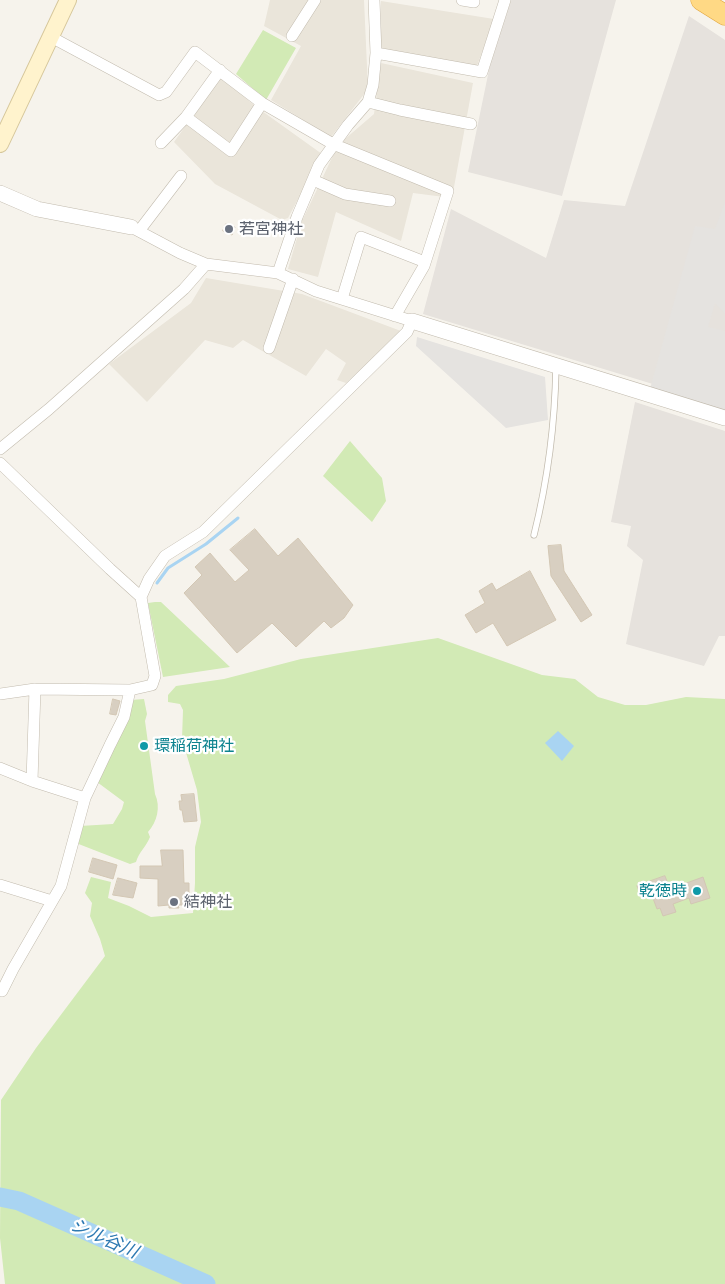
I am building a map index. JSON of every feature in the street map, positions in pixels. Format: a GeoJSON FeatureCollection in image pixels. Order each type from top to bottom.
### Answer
{"type":"FeatureCollection","features":[{"type":"Feature","properties":{"kind":"highway"},"geometry":{"type":"LineString","coordinates":[[701,0],[725,16]]}},
{"type":"Feature","properties":{"kind":"main road"},"geometry":{"type":"LineString","coordinates":[[0,144],[68,0]]}},
{"type":"Feature","properties":{"kind":"street"},"geometry":{"type":"LineString","coordinates":[[292,36],[315,0]]}},
{"type":"Feature","properties":{"kind":"street"},"geometry":{"type":"LineString","coordinates":[[278,273],[297,217],[319,166],[333,144],[368,102],[373,85],[376,53],[374,0]]}},
{"type":"Feature","properties":{"kind":"street"},"geometry":{"type":"LineString","coordinates":[[462,0],[474,2],[474,0]]}},
{"type":"Feature","properties":{"kind":"street"},"geometry":{"type":"LineString","coordinates":[[376,53],[482,72],[505,0]]}},
{"type":"Feature","properties":{"kind":"street"},"geometry":{"type":"LineString","coordinates":[[51,36],[159,95],[166,92],[195,52],[262,103],[333,144],[448,191],[425,262],[395,316]]}},
{"type":"Feature","properties":{"kind":"street"},"geometry":{"type":"LineString","coordinates":[[162,143],[186,117],[220,70]]}},
{"type":"Feature","properties":{"kind":"street"},"geometry":{"type":"LineString","coordinates":[[368,102],[471,124]]}},
{"type":"Feature","properties":{"kind":"street"},"geometry":{"type":"LineString","coordinates":[[186,117],[231,151],[262,103]]}},
{"type":"Feature","properties":{"kind":"street"},"geometry":{"type":"LineString","coordinates":[[135,229],[181,176]]}},
{"type":"Feature","properties":{"kind":"street"},"geometry":{"type":"LineString","coordinates":[[313,180],[345,194],[390,201]]}},
{"type":"Feature","properties":{"kind":"street"},"geometry":{"type":"LineString","coordinates":[[0,193],[37,209],[135,229],[180,253],[206,264],[278,273],[316,291],[725,418]]}},
{"type":"Feature","properties":{"kind":"street"},"geometry":{"type":"LineString","coordinates":[[342,299],[360,237],[425,262]]}},
{"type":"Feature","properties":{"kind":"street"},"geometry":{"type":"LineString","coordinates":[[0,448],[49,409],[177,295],[206,264]]}},
{"type":"Feature","properties":{"kind":"street"},"geometry":{"type":"LineString","coordinates":[[269,348],[293,280]]}},
{"type":"Feature","properties":{"kind":"street"},"geometry":{"type":"LineString","coordinates":[[0,694],[34,689],[130,690],[152,685],[155,676],[141,597],[165,556],[203,532],[407,332],[412,321]]}},
{"type":"Feature","properties":{"kind":"street"},"geometry":{"type":"LineString","coordinates":[[0,463],[141,597]]}},
{"type":"Feature","properties":{"kind":"street"},"geometry":{"type":"LineString","coordinates":[[32,780],[34,689]]}},
{"type":"Feature","properties":{"kind":"street"},"geometry":{"type":"LineString","coordinates":[[0,990],[2,991],[12,969],[61,886],[85,798],[124,717],[130,690]]}},
{"type":"Feature","properties":{"kind":"street"},"geometry":{"type":"LineString","coordinates":[[0,768],[85,798]]}},
{"type":"Feature","properties":{"kind":"street"},"geometry":{"type":"LineString","coordinates":[[0,885],[52,901]]}},
{"type":"Feature","properties":{"kind":"lane"},"geometry":{"type":"LineString","coordinates":[[534,535],[544,496],[551,446],[556,365]]}},
{"type":"Feature","properties":{"kind":"shaded area"},"geometry":{"type":"Polygon","coordinates":[[[270,0],[364,0],[368,89],[331,137],[271,100],[301,46],[264,26],[270,0]]]}},
{"type":"Feature","properties":{"kind":"shaded area"},"geometry":{"type":"Polygon","coordinates":[[[511,0],[616,0],[562,196],[468,172],[490,65],[511,0]]]}},
{"type":"Feature","properties":{"kind":"shaded area"},"geometry":{"type":"Polygon","coordinates":[[[381,1],[494,19],[477,66],[381,48],[381,1]]]}},
{"type":"Feature","properties":{"kind":"shaded area"},"geometry":{"type":"Polygon","coordinates":[[[689,16],[725,40],[725,406],[423,314],[451,209],[546,258],[564,200],[625,206],[689,16]]]}},
{"type":"Feature","properties":{"kind":"shaded area"},"geometry":{"type":"Polygon","coordinates":[[[381,63],[473,83],[452,198],[413,193],[401,241],[336,212],[318,277],[288,269],[302,221],[338,145],[374,114],[381,63]]]}},
{"type":"Feature","properties":{"kind":"shaded area"},"geometry":{"type":"Polygon","coordinates":[[[221,77],[255,106],[322,154],[288,218],[282,220],[215,184],[174,142],[221,77]]]}},
{"type":"Feature","properties":{"kind":"shaded area"},"geometry":{"type":"Polygon","coordinates":[[[725,202],[725,314],[715,303],[708,327],[725,331],[725,411],[650,389],[695,226],[715,229],[725,202]]]}},
{"type":"Feature","properties":{"kind":"shaded area"},"geometry":{"type":"Polygon","coordinates":[[[206,278],[302,294],[401,331],[346,383],[337,380],[346,363],[326,349],[306,376],[243,340],[233,348],[205,340],[147,402],[109,364],[191,303],[206,278]]]}},
{"type":"Feature","properties":{"kind":"shaded area"},"geometry":{"type":"Polygon","coordinates":[[[417,337],[545,377],[548,420],[506,428],[416,346],[417,337]]]}},
{"type":"Feature","properties":{"kind":"shaded area"},"geometry":{"type":"Polygon","coordinates":[[[635,402],[725,431],[725,636],[719,636],[704,666],[626,644],[643,560],[627,546],[631,526],[611,522],[635,402]]]}},
{"type":"Feature","properties":{"kind":"green space"},"geometry":{"type":"Polygon","coordinates":[[[263,30],[296,48],[266,100],[236,74],[263,30]]]}},
{"type":"Feature","properties":{"kind":"green space"},"geometry":{"type":"Polygon","coordinates":[[[350,441],[382,478],[386,501],[372,522],[323,476],[350,441]]]}},
{"type":"Feature","properties":{"kind":"green space"},"geometry":{"type":"Polygon","coordinates":[[[161,602],[230,667],[163,677],[148,603],[161,602]]]}},
{"type":"Feature","properties":{"kind":"green space"},"geometry":{"type":"Polygon","coordinates":[[[438,638],[542,675],[575,679],[598,697],[625,705],[646,705],[686,697],[725,699],[725,1284],[5,1284],[0,1238],[1,1100],[36,1048],[105,956],[90,916],[92,903],[85,893],[91,877],[111,882],[108,898],[151,917],[193,913],[195,847],[201,822],[197,790],[182,739],[183,710],[180,704],[168,702],[168,695],[176,686],[224,679],[301,659],[438,638]]]}},
{"type":"Feature","properties":{"kind":"green space"},"geometry":{"type":"Polygon","coordinates":[[[144,699],[147,714],[145,721],[158,809],[154,824],[148,832],[150,837],[148,841],[136,862],[130,864],[76,843],[80,826],[113,824],[122,809],[124,802],[97,782],[131,700],[144,699]]]}},
{"type":"Feature","properties":{"kind":"water"},"geometry":{"type":"Polygon","coordinates":[[[558,731],[574,746],[562,761],[545,743],[558,731]]]}},
{"type":"Feature","properties":{"kind":"building","name":"若宮神社"},"geometry":{"type":"Polygon","coordinates":[[[226,224],[235,227],[232,235],[223,231],[226,224]]]}},
{"type":"Feature","properties":{"kind":"building"},"geometry":{"type":"Polygon","coordinates":[[[255,529],[278,556],[298,538],[353,605],[344,618],[331,628],[324,621],[296,647],[272,623],[237,653],[184,593],[202,575],[195,567],[210,553],[235,582],[249,570],[230,550],[255,529]]]}},
{"type":"Feature","properties":{"kind":"building"},"geometry":{"type":"Polygon","coordinates":[[[561,545],[564,571],[592,615],[581,622],[551,576],[548,546],[561,545]]]}},
{"type":"Feature","properties":{"kind":"building"},"geometry":{"type":"Polygon","coordinates":[[[530,571],[556,620],[507,646],[493,623],[476,633],[465,615],[485,603],[479,591],[492,583],[496,590],[530,571]]]}},
{"type":"Feature","properties":{"kind":"building"},"geometry":{"type":"Polygon","coordinates":[[[113,699],[120,701],[116,715],[110,714],[113,699]]]}},
{"type":"Feature","properties":{"kind":"building"},"geometry":{"type":"Polygon","coordinates":[[[194,794],[197,821],[184,822],[179,801],[182,801],[181,795],[194,794]]]}},
{"type":"Feature","properties":{"kind":"building"},"geometry":{"type":"Polygon","coordinates":[[[161,850],[183,850],[184,883],[189,883],[189,905],[178,905],[179,908],[169,908],[169,905],[158,906],[158,879],[140,878],[140,866],[162,866],[161,850]]]}},
{"type":"Feature","properties":{"kind":"building"},"geometry":{"type":"Polygon","coordinates":[[[93,858],[117,865],[113,879],[89,872],[93,858]]]}},
{"type":"Feature","properties":{"kind":"building"},"geometry":{"type":"Polygon","coordinates":[[[665,876],[670,889],[703,877],[710,898],[691,904],[689,898],[673,904],[676,912],[663,916],[660,908],[657,909],[651,893],[641,896],[637,886],[665,876]]]}},
{"type":"Feature","properties":{"kind":"building"},"geometry":{"type":"Polygon","coordinates":[[[118,878],[137,883],[133,898],[113,895],[118,878]]]}},
{"type":"Feature","properties":{"kind":"waterway"},"geometry":{"type":"LineString","coordinates":[[157,583],[168,568],[206,544],[238,518]]}},
{"type":"Feature","properties":{"kind":"waterway","name":"シル谷川"},"geometry":{"type":"LineString","coordinates":[[0,1197],[19,1201],[206,1284]]}},
{"type":"Feature","properties":{"kind":"place","name":"若宮神社"},"geometry":{"type":"Point","coordinates":[229,229]}},
{"type":"Feature","properties":{"kind":"place","name":"環稲荷神社"},"geometry":{"type":"Point","coordinates":[144,746]}},
{"type":"Feature","properties":{"kind":"place","name":"乾徳時"},"geometry":{"type":"Point","coordinates":[697,891]}},
{"type":"Feature","properties":{"kind":"place","name":"結神社"},"geometry":{"type":"Point","coordinates":[174,902]}}]}
